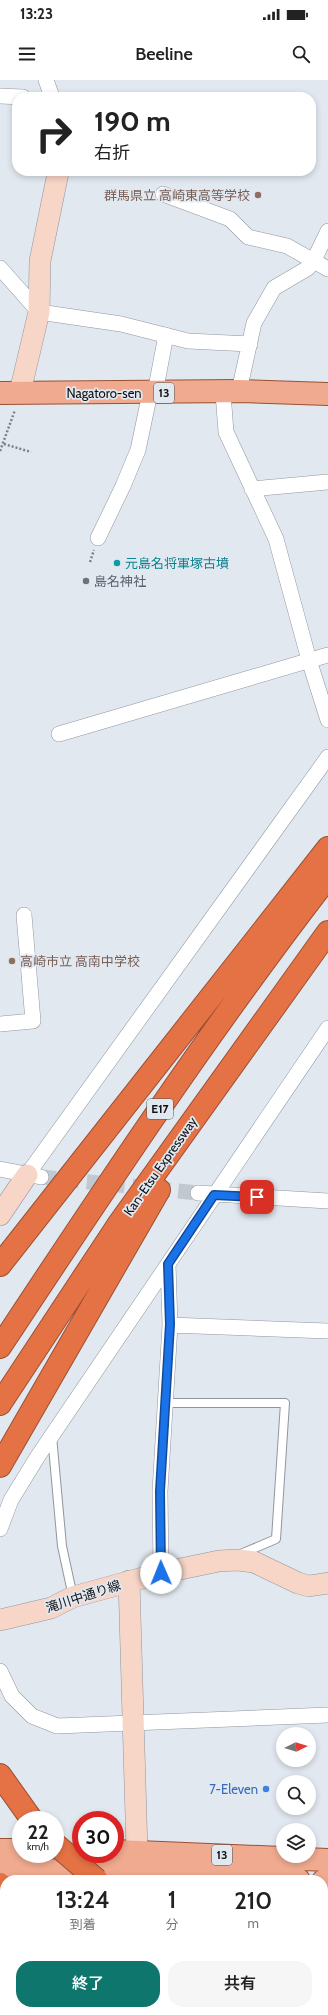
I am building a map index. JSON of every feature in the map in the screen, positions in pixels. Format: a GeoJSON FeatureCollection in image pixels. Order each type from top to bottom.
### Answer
{"type":"FeatureCollection","features":[{"type":"Feature","properties":{"kind":"highway"},"geometry":{"type":"LineString","coordinates":[[0,1265],[328,848]]}},
{"type":"Feature","properties":{"kind":"highway","name":"E17"},"geometry":{"type":"LineString","coordinates":[[0,1347],[90,1209],[288,928],[328,877]]}},
{"type":"Feature","properties":{"kind":"highway","name":"Kan-Etsu Expressway"},"geometry":{"type":"LineString","coordinates":[[0,1404],[118,1225],[328,932]]}},
{"type":"Feature","properties":{"kind":"highway"},"geometry":{"type":"LineString","coordinates":[[0,1466],[235,1060]]}},
{"type":"Feature","properties":{"kind":"highway"},"geometry":{"type":"LineString","coordinates":[[0,1775],[26,1811]]}},
{"type":"Feature","properties":{"kind":"highway"},"geometry":{"type":"LineString","coordinates":[[64,1852],[91,1875]]}},
{"type":"Feature","properties":{"kind":"main road","name":"Nagatoro-sen"},"geometry":{"type":"LineString","coordinates":[[10,393],[231,392],[328,394]]}},
{"type":"Feature","properties":{"kind":"main road"},"geometry":{"type":"LineString","coordinates":[[0,1850],[12,1850]]}},
{"type":"Feature","properties":{"kind":"main road","name":"13"},"geometry":{"type":"LineString","coordinates":[[124,1857],[138,1867],[237,1875]]}},
{"type":"Feature","properties":{"kind":"main road","name":"13"},"geometry":{"type":"LineString","coordinates":[[0,1870],[138,1867],[328,1860]]}},
{"type":"Feature","properties":{"kind":"street"},"geometry":{"type":"LineString","coordinates":[[46,80],[50,92]]}},
{"type":"Feature","properties":{"kind":"street"},"geometry":{"type":"LineString","coordinates":[[0,96],[12,97]]}},
{"type":"Feature","properties":{"kind":"street"},"geometry":{"type":"LineString","coordinates":[[10,393],[39,312],[40,261],[57,176]]}},
{"type":"Feature","properties":{"kind":"street"},"geometry":{"type":"LineString","coordinates":[[163,194],[230,218],[248,237],[287,246],[328,269]]}},
{"type":"Feature","properties":{"kind":"street"},"geometry":{"type":"LineString","coordinates":[[328,232],[314,260],[308,268],[274,288],[254,323],[250,344],[231,392],[226,432],[276,540],[309,660],[328,720]]}},
{"type":"Feature","properties":{"kind":"street"},"geometry":{"type":"LineString","coordinates":[[0,268],[39,312],[121,324],[188,341],[250,344]]}},
{"type":"Feature","properties":{"kind":"street"},"geometry":{"type":"LineString","coordinates":[[98,538],[123,486],[138,450],[166,336]]}},
{"type":"Feature","properties":{"kind":"street"},"geometry":{"type":"LineString","coordinates":[[252,489],[328,482]]}},
{"type":"Feature","properties":{"kind":"street"},"geometry":{"type":"LineString","coordinates":[[59,734],[328,655]]}},
{"type":"Feature","properties":{"kind":"street"},"geometry":{"type":"LineString","coordinates":[[0,1215],[34,1176],[328,757]]}},
{"type":"Feature","properties":{"kind":"street"},"geometry":{"type":"LineString","coordinates":[[0,1024],[33,1021],[24,915]]}},
{"type":"Feature","properties":{"kind":"street"},"geometry":{"type":"LineString","coordinates":[[0,1529],[11,1500],[52,1435],[328,1028]]}},
{"type":"Feature","properties":{"kind":"street"},"geometry":{"type":"LineString","coordinates":[[0,1169],[34,1176]]}},
{"type":"Feature","properties":{"kind":"street"},"geometry":{"type":"LineString","coordinates":[[198,1193],[328,1201]]}},
{"type":"Feature","properties":{"kind":"street"},"geometry":{"type":"LineString","coordinates":[[161,1573],[160,1491],[170,1324],[168,1264]]}},
{"type":"Feature","properties":{"kind":"street"},"geometry":{"type":"LineString","coordinates":[[170,1324],[328,1331]]}},
{"type":"Feature","properties":{"kind":"street","name":"滝川中通り線"},"geometry":{"type":"LineString","coordinates":[[0,1620],[51,1608],[73,1597],[129,1581],[219,1561],[238,1560],[254,1562],[298,1583],[309,1586],[328,1583]]}},
{"type":"Feature","properties":{"kind":"street"},"geometry":{"type":"LineString","coordinates":[[129,1581],[138,1867]]}},
{"type":"Feature","properties":{"kind":"street"},"geometry":{"type":"LineString","coordinates":[[0,1671],[12,1696],[32,1716],[57,1726],[328,1714]]}},
{"type":"Feature","properties":{"kind":"lane"},"geometry":{"type":"LineString","coordinates":[[166,1403],[285,1403],[276,1539],[243,1553],[238,1560]]}},
{"type":"Feature","properties":{"kind":"lane"},"geometry":{"type":"LineString","coordinates":[[52,1435],[62,1546],[73,1597]]}},
{"type":"Feature","properties":{"kind":"path"},"geometry":{"type":"LineString","coordinates":[[0,451],[4,444],[10,393]]}},
{"type":"Feature","properties":{"kind":"path"},"geometry":{"type":"LineString","coordinates":[[4,444],[31,452]]}},
{"type":"Feature","properties":{"kind":"tunnel"},"geometry":{"type":"LineString","coordinates":[[41,1177],[198,1193]]}},
{"type":"Feature","properties":{"kind":"place","name":"群馬県立 高崎東高等学校"},"geometry":{"type":"Point","coordinates":[258,195]}},
{"type":"Feature","properties":{"kind":"place","name":"元島名将軍塚古墳"},"geometry":{"type":"Point","coordinates":[117,563]}},
{"type":"Feature","properties":{"kind":"place","name":"島名神社"},"geometry":{"type":"Point","coordinates":[86,581]}},
{"type":"Feature","properties":{"kind":"place","name":"高崎市立 高南中学校"},"geometry":{"type":"Point","coordinates":[12,961]}},
{"type":"Feature","properties":{"kind":"place","name":"7-Eleven"},"geometry":{"type":"Point","coordinates":[266,1789]}},
{"type":"Feature","properties":{"kind":"route"},"geometry":{"type":"LineString","coordinates":[[161,1573],[160,1491],[170,1324],[168,1264],[214,1195],[257,1197]]}}]}
